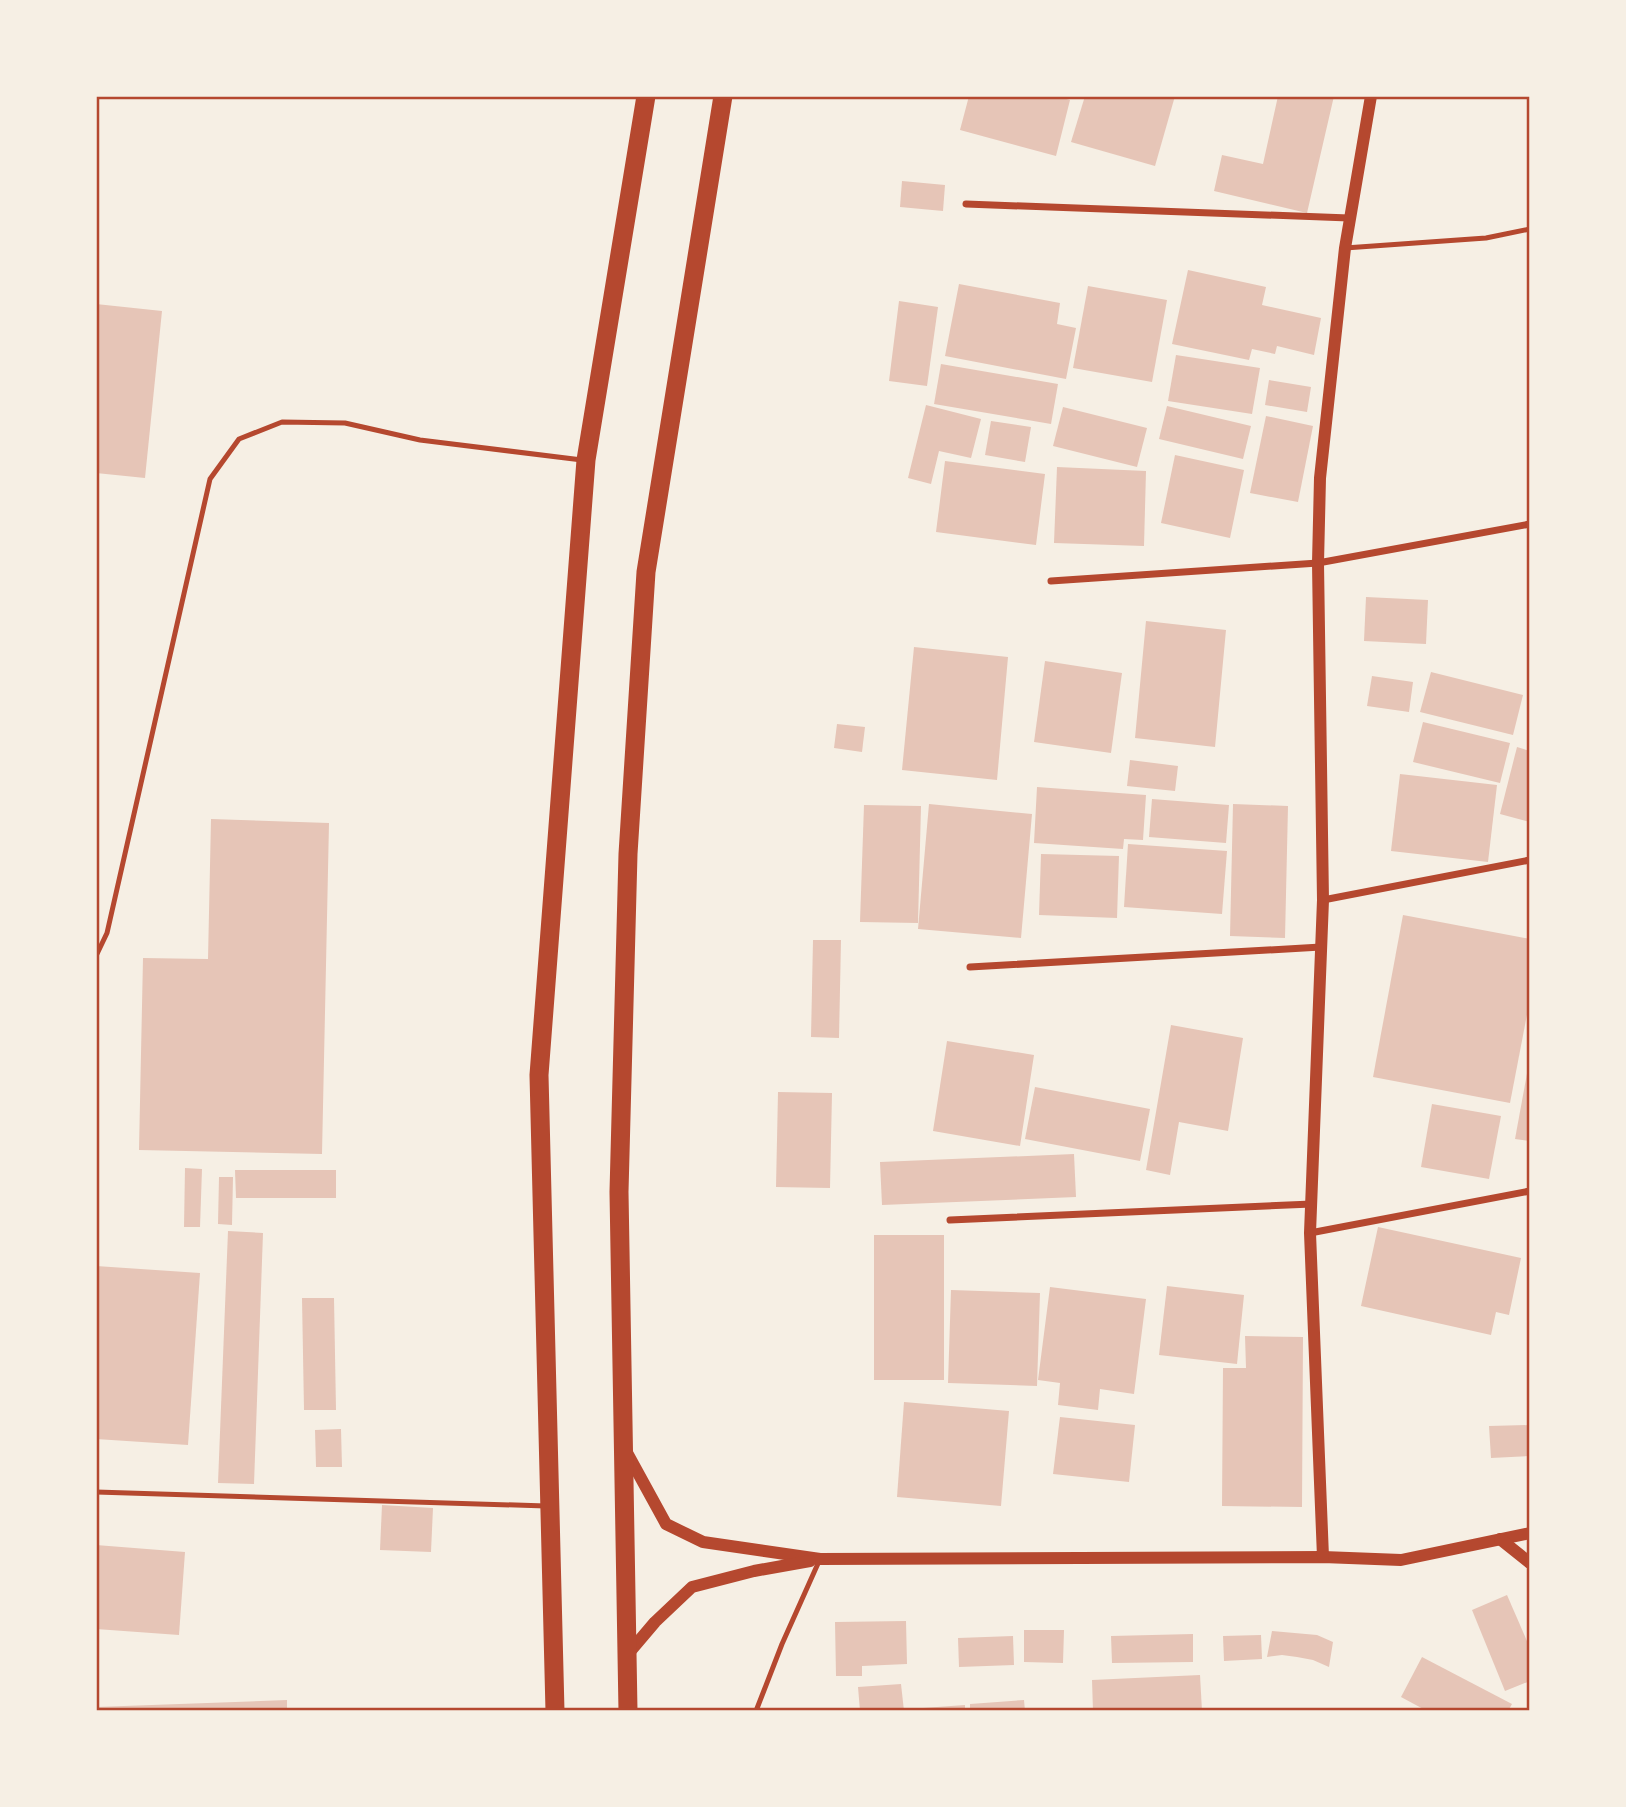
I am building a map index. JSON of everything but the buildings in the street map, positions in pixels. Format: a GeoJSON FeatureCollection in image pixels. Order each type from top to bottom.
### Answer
{"type":"FeatureCollection","features":[{"type":"Feature","properties":{"kind":"highway"},"geometry":{"type":"LineString","coordinates":[[555,1711],[539,1075],[586,460],[646,96]]}},
{"type":"Feature","properties":{"kind":"highway"},"geometry":{"type":"LineString","coordinates":[[628,1711],[619,1192],[628,854],[646,572],[723,96]]}},
{"type":"Feature","properties":{"kind":"street"},"geometry":{"type":"LineString","coordinates":[[1323,1557],[1310,1233],[1323,900],[1318,563],[1320,478],[1349,218],[1371,96]]}},
{"type":"Feature","properties":{"kind":"street"},"geometry":{"type":"LineString","coordinates":[[966,204],[1349,218]]}},
{"type":"Feature","properties":{"kind":"street"},"geometry":{"type":"LineString","coordinates":[[1051,581],[1318,563],[1530,524]]}},
{"type":"Feature","properties":{"kind":"street"},"geometry":{"type":"LineString","coordinates":[[1323,900],[1530,860]]}},
{"type":"Feature","properties":{"kind":"street"},"geometry":{"type":"LineString","coordinates":[[970,967],[1321,947]]}},
{"type":"Feature","properties":{"kind":"street"},"geometry":{"type":"LineString","coordinates":[[1310,1233],[1530,1191]]}},
{"type":"Feature","properties":{"kind":"street"},"geometry":{"type":"LineString","coordinates":[[950,1220],[1312,1204]]}},
{"type":"Feature","properties":{"kind":"street"},"geometry":{"type":"LineString","coordinates":[[623,1445],[666,1524],[703,1542],[820,1559],[1323,1557],[1401,1560],[1530,1533]]}},
{"type":"Feature","properties":{"kind":"street"},"geometry":{"type":"LineString","coordinates":[[1500,1539],[1530,1563]]}},
{"type":"Feature","properties":{"kind":"street"},"geometry":{"type":"LineString","coordinates":[[626,1655],[655,1622],[692,1587],[754,1571],[820,1559]]}},
{"type":"Feature","properties":{"kind":"lane"},"geometry":{"type":"LineString","coordinates":[[1345,248],[1486,238],[1530,229]]}},
{"type":"Feature","properties":{"kind":"lane"},"geometry":{"type":"LineString","coordinates":[[96,956],[107,933],[210,479],[239,439],[282,422],[345,423],[419,440],[586,460]]}},
{"type":"Feature","properties":{"kind":"lane"},"geometry":{"type":"LineString","coordinates":[[96,1492],[549,1506]]}},
{"type":"Feature","properties":{"kind":"lane"},"geometry":{"type":"LineString","coordinates":[[756,1711],[820,1559]]}}]}
